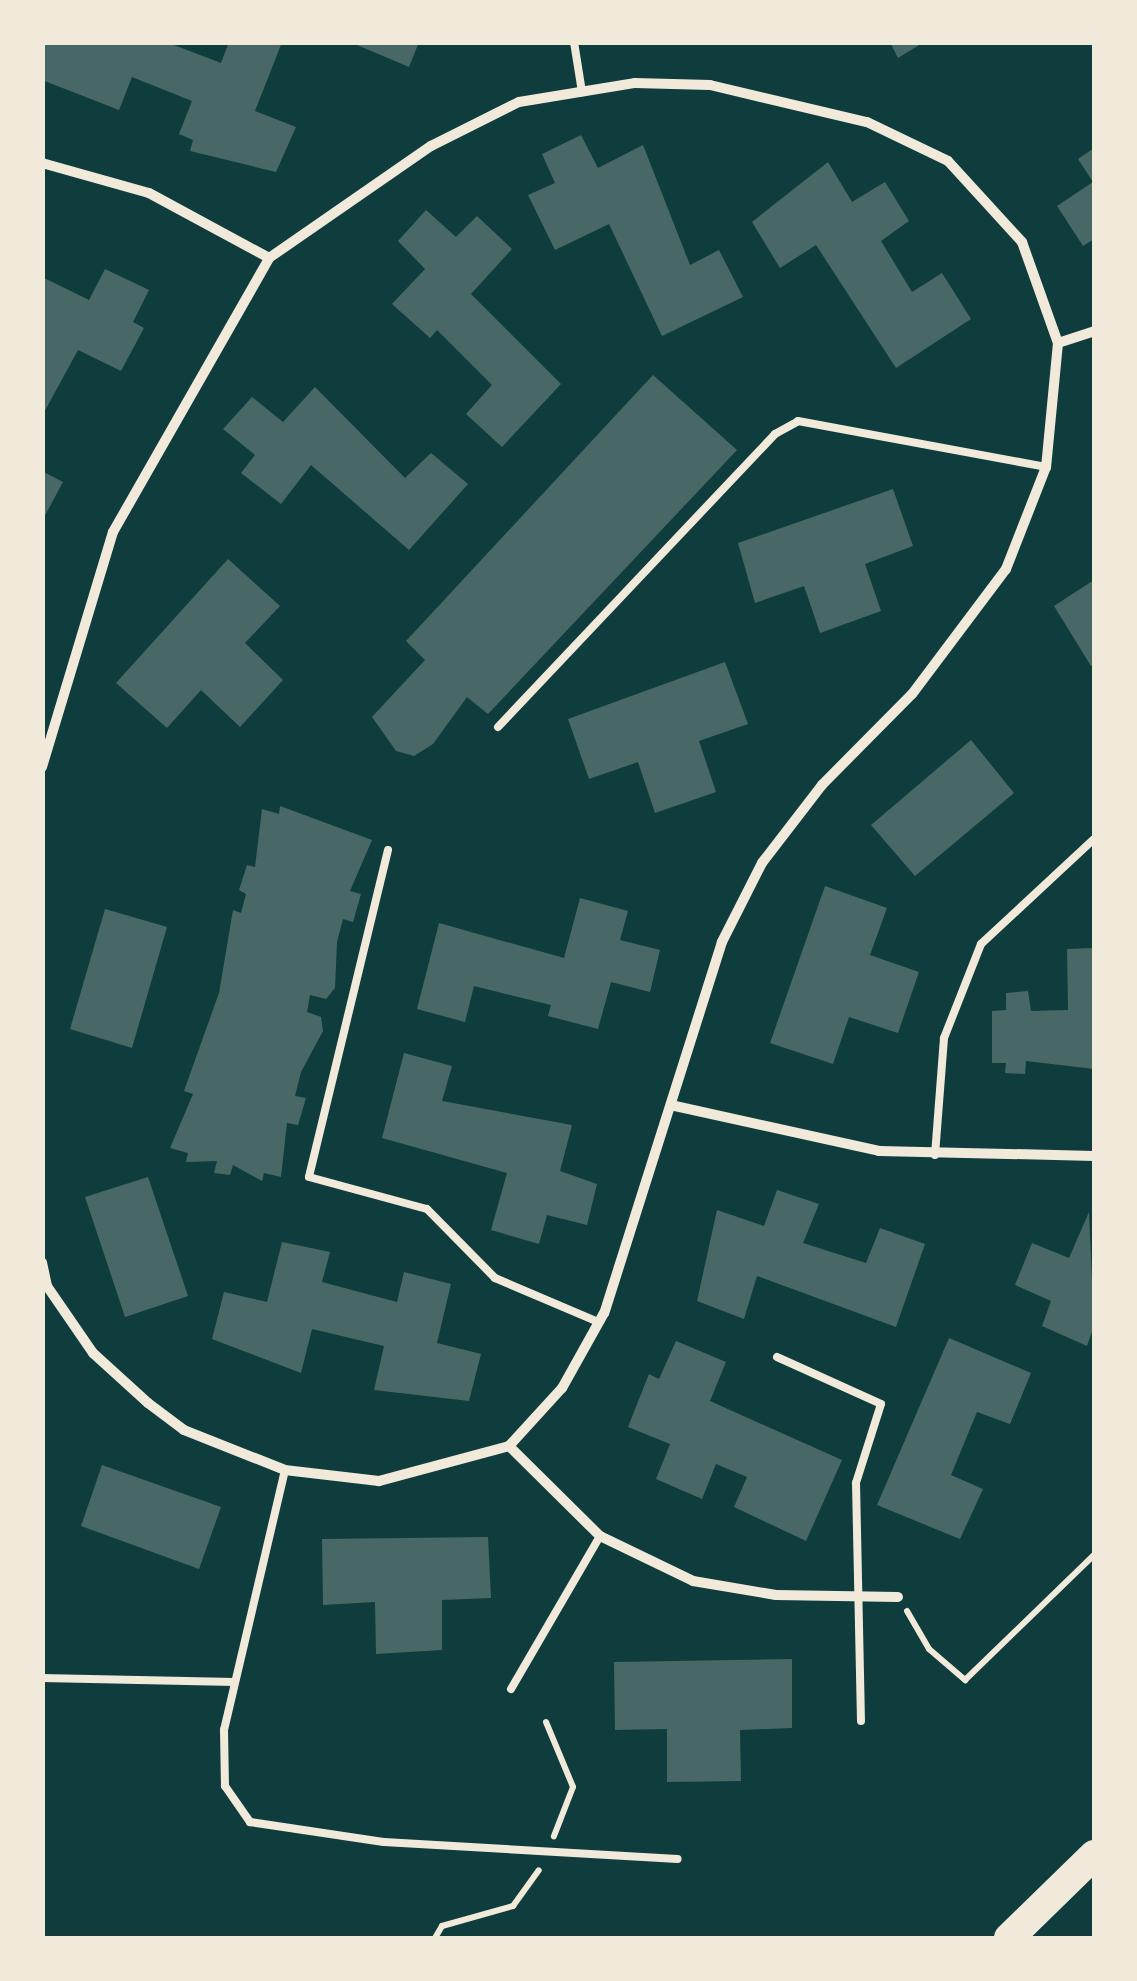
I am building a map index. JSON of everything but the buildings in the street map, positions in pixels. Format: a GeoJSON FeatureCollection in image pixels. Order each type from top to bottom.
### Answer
{"type":"FeatureCollection","features":[{"type":"Feature","properties":{"kind":"highway"},"geometry":{"type":"LineString","coordinates":[[1009,1938],[1094,1855]]}},
{"type":"Feature","properties":{"kind":"street"},"geometry":{"type":"LineString","coordinates":[[42,767],[113,532],[269,258],[431,146],[519,102],[582,92],[691,84],[772,96],[867,122],[948,161],[1022,242],[1058,343],[1046,467],[1006,569],[912,694],[822,785],[762,864],[722,942],[675,1106],[598,1322],[562,1388],[510,1446],[380,1481],[285,1470],[184,1430],[148,1403],[92,1353],[45,1287],[42,1263]]}},
{"type":"Feature","properties":{"kind":"street"},"geometry":{"type":"LineString","coordinates":[[42,163],[149,192],[269,258]]}},
{"type":"Feature","properties":{"kind":"street"},"geometry":{"type":"LineString","coordinates":[[1058,343],[1094,331]]}},
{"type":"Feature","properties":{"kind":"street"},"geometry":{"type":"LineString","coordinates":[[675,1106],[804,1138],[934,1156],[1094,1156]]}},
{"type":"Feature","properties":{"kind":"street"},"geometry":{"type":"LineString","coordinates":[[510,1446],[600,1536],[694,1580],[898,1598]]}},
{"type":"Feature","properties":{"kind":"lane"},"geometry":{"type":"LineString","coordinates":[[574,42],[582,92]]}},
{"type":"Feature","properties":{"kind":"lane"},"geometry":{"type":"LineString","coordinates":[[498,727],[775,434],[798,422],[1046,467]]}},
{"type":"Feature","properties":{"kind":"lane"},"geometry":{"type":"LineString","coordinates":[[934,1156],[944,1038],[981,944],[1094,840]]}},
{"type":"Feature","properties":{"kind":"lane"},"geometry":{"type":"LineString","coordinates":[[388,850],[309,1176],[428,1209],[495,1278],[598,1322]]}},
{"type":"Feature","properties":{"kind":"lane"},"geometry":{"type":"LineString","coordinates":[[777,1356],[880,1404],[856,1483],[861,1721]]}},
{"type":"Feature","properties":{"kind":"lane"},"geometry":{"type":"LineString","coordinates":[[285,1470],[234,1682],[225,1786],[250,1822],[544,1854],[678,1860]]}},
{"type":"Feature","properties":{"kind":"lane"},"geometry":{"type":"LineString","coordinates":[[510,1690],[600,1536]]}},
{"type":"Feature","properties":{"kind":"lane"},"geometry":{"type":"LineString","coordinates":[[42,1678],[234,1682]]}},
{"type":"Feature","properties":{"kind":"path"},"geometry":{"type":"LineString","coordinates":[[898,1598],[928,1648],[965,1680],[1094,1555]]}},
{"type":"Feature","properties":{"kind":"path"},"geometry":{"type":"LineString","coordinates":[[436,1938],[442,1926],[513,1906],[544,1854],[572,1787],[546,1722]]}}]}
